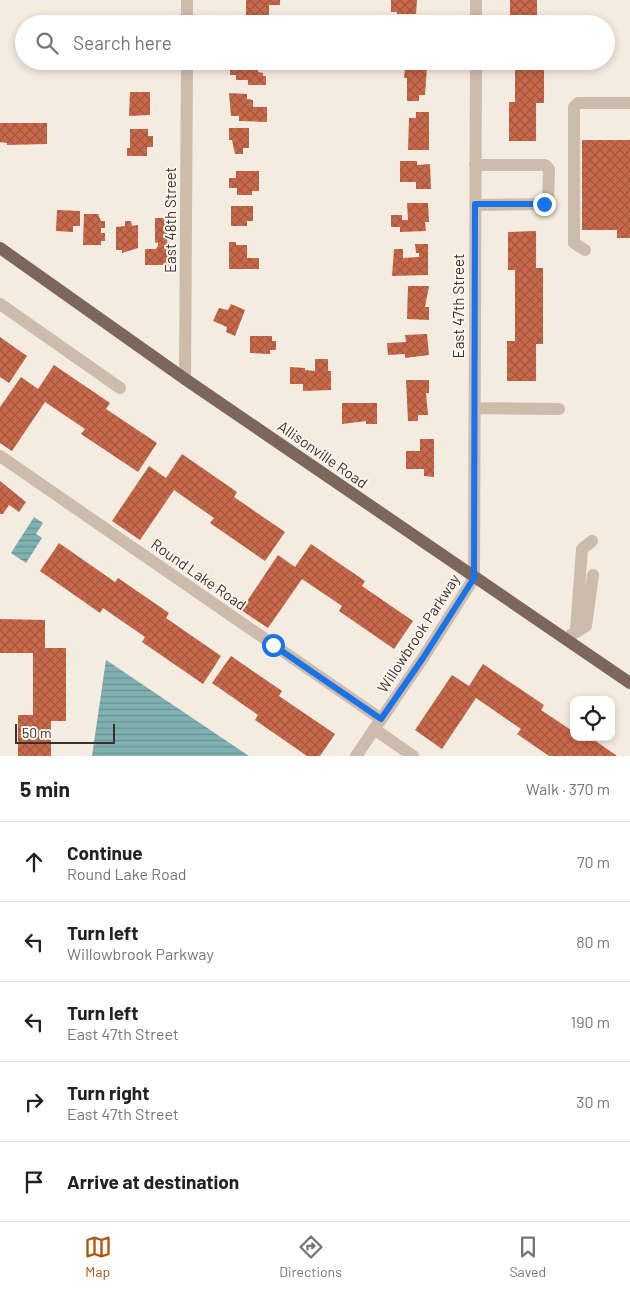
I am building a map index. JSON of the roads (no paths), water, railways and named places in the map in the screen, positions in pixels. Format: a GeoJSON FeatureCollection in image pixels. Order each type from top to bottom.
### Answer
{"type":"FeatureCollection","features":[{"type":"Feature","properties":{"kind":"main road","name":"Allisonville Road"},"geometry":{"type":"LineString","coordinates":[[0,248],[185,379],[630,684]]}},
{"type":"Feature","properties":{"kind":"street"},"geometry":{"type":"LineString","coordinates":[[187,0],[187,15]]}},
{"type":"Feature","properties":{"kind":"street"},"geometry":{"type":"LineString","coordinates":[[476,0],[476,15]]}},
{"type":"Feature","properties":{"kind":"street","name":"East 48th Street"},"geometry":{"type":"LineString","coordinates":[[185,379],[187,70]]}},
{"type":"Feature","properties":{"kind":"street","name":"East 47th Street"},"geometry":{"type":"LineString","coordinates":[[474,578],[476,70]]}},
{"type":"Feature","properties":{"kind":"street"},"geometry":{"type":"LineString","coordinates":[[585,250],[574,243],[574,107],[578,103],[630,103]]}},
{"type":"Feature","properties":{"kind":"street"},"geometry":{"type":"LineString","coordinates":[[475,165],[544,164],[548,169],[548,199],[544,204],[475,204]]}},
{"type":"Feature","properties":{"kind":"street"},"geometry":{"type":"LineString","coordinates":[[0,304],[120,388]]}},
{"type":"Feature","properties":{"kind":"street"},"geometry":{"type":"LineString","coordinates":[[475,408],[559,409]]}},
{"type":"Feature","properties":{"kind":"street","name":"Round Lake Road"},"geometry":{"type":"LineString","coordinates":[[0,456],[378,724],[413,756]]}},
{"type":"Feature","properties":{"kind":"street"},"geometry":{"type":"LineString","coordinates":[[576,630],[582,548],[592,541]]}},
{"type":"Feature","properties":{"kind":"street"},"geometry":{"type":"LineString","coordinates":[[565,640],[576,630],[586,626],[593,575]]}},
{"type":"Feature","properties":{"kind":"street","name":"Willowbrook Parkway"},"geometry":{"type":"LineString","coordinates":[[356,756],[423,658],[474,578]]}},
{"type":"Feature","properties":{"kind":"water"},"geometry":{"type":"Polygon","coordinates":[[[34,517],[43,523],[36,534],[42,538],[26,563],[11,553],[34,517]]]}},
{"type":"Feature","properties":{"kind":"water"},"geometry":{"type":"Polygon","coordinates":[[[106,660],[249,756],[92,756],[106,660]]]}}]}
